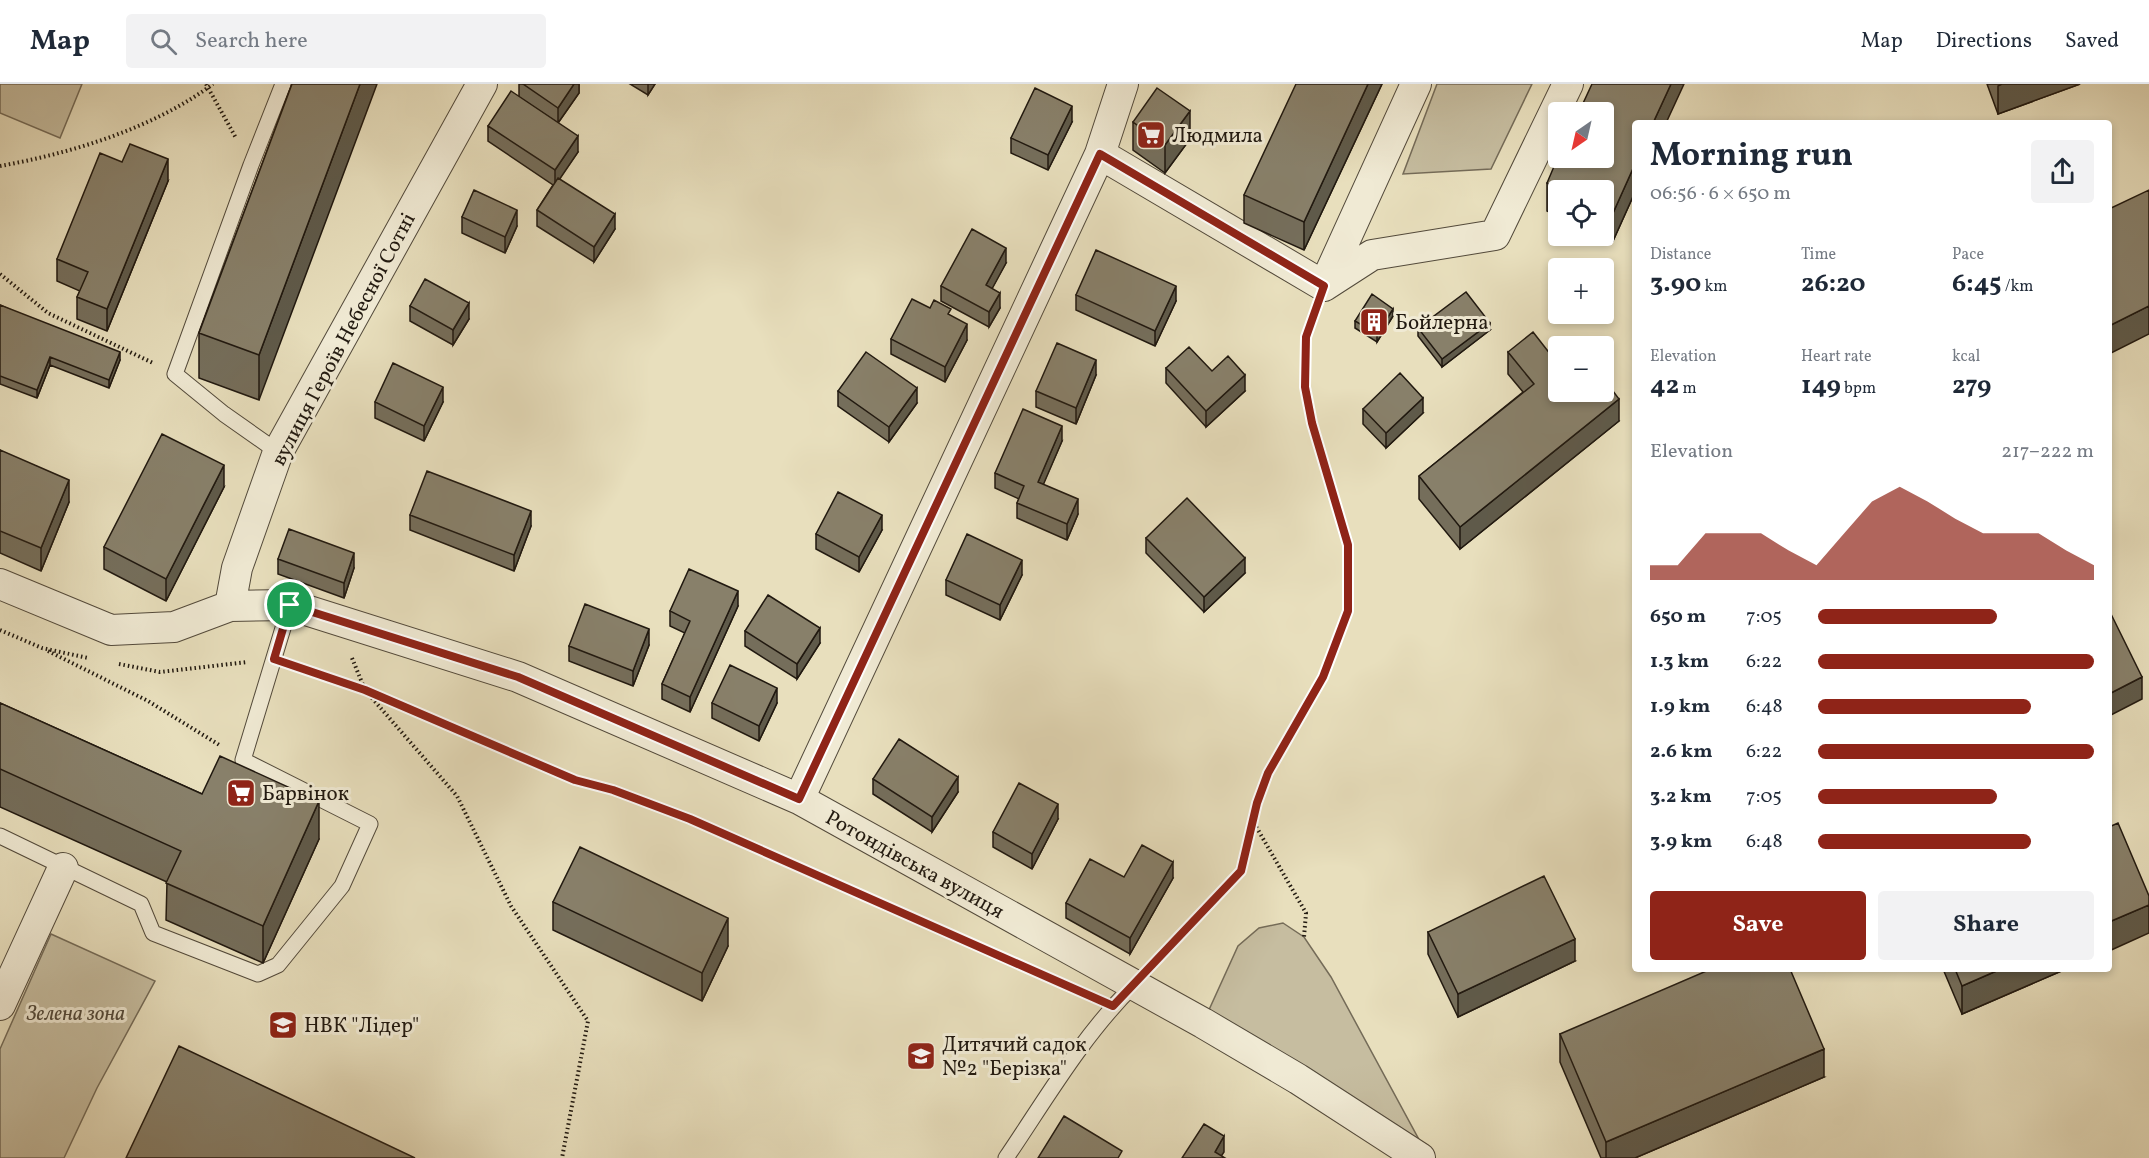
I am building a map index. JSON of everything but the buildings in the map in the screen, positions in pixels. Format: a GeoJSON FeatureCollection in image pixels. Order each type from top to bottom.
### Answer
{"type":"FeatureCollection","features":[{"type":"Feature","properties":{"kind":"street","name":"вулиця Героїв Небесної Сотні"},"geometry":{"type":"LineString","coordinates":[[230,606],[237,568],[278,452],[482,84]]}},
{"type":"Feature","properties":{"kind":"street"},"geometry":{"type":"LineString","coordinates":[[799,799],[1100,154],[1124,84]]}},
{"type":"Feature","properties":{"kind":"street"},"geometry":{"type":"LineString","coordinates":[[1324,286],[1416,84]]}},
{"type":"Feature","properties":{"kind":"street"},"geometry":{"type":"LineString","coordinates":[[1324,286],[1372,255],[1495,235],[1568,84]]}},
{"type":"Feature","properties":{"kind":"street"},"geometry":{"type":"LineString","coordinates":[[1100,154],[1324,286]]}},
{"type":"Feature","properties":{"kind":"street","name":"Ротондівська вулиця"},"geometry":{"type":"LineString","coordinates":[[0,584],[111,630],[174,627],[230,606],[290,605],[518,677],[799,799],[1298,1079],[1420,1158]]}},
{"type":"Feature","properties":{"kind":"street"},"geometry":{"type":"LineString","coordinates":[[0,1005],[63,868]]}},
{"type":"Feature","properties":{"kind":"lane"},"geometry":{"type":"LineString","coordinates":[[278,452],[224,414],[175,374],[283,84]]}},
{"type":"Feature","properties":{"kind":"lane"},"geometry":{"type":"LineString","coordinates":[[0,836],[141,904],[153,933],[258,974],[278,965],[342,885],[370,824],[243,760],[290,605]]}},
{"type":"Feature","properties":{"kind":"lane"},"geometry":{"type":"LineString","coordinates":[[1006,1158],[1095,1029],[1134,985]]}},
{"type":"Feature","properties":{"kind":"path"},"geometry":{"type":"LineString","coordinates":[[0,166],[45,158],[155,119],[213,84]]}},
{"type":"Feature","properties":{"kind":"path"},"geometry":{"type":"LineString","coordinates":[[207,86],[251,165]]}},
{"type":"Feature","properties":{"kind":"path"},"geometry":{"type":"LineString","coordinates":[[0,274],[48,313],[175,374]]}},
{"type":"Feature","properties":{"kind":"path"},"geometry":{"type":"LineString","coordinates":[[1134,985],[1241,871],[1257,803],[1268,773],[1323,677],[1348,611],[1348,545],[1312,423],[1305,387],[1306,337],[1324,286]]}},
{"type":"Feature","properties":{"kind":"path"},"geometry":{"type":"LineString","coordinates":[[0,630],[148,700],[243,760]]}},
{"type":"Feature","properties":{"kind":"path"},"geometry":{"type":"LineString","coordinates":[[42,648],[89,658]]}},
{"type":"Feature","properties":{"kind":"path"},"geometry":{"type":"LineString","coordinates":[[351,655],[365,690],[457,796],[511,906],[588,1022],[562,1158]]}},
{"type":"Feature","properties":{"kind":"path"},"geometry":{"type":"LineString","coordinates":[[113,663],[160,672],[274,659],[365,690],[575,780],[613,790],[690,819],[1059,982]]}},
{"type":"Feature","properties":{"kind":"path"},"geometry":{"type":"LineString","coordinates":[[1253,822],[1306,913],[1304,937]]}},
{"type":"Feature","properties":{"kind":"green space"},"geometry":{"type":"Polygon","coordinates":[[[0,84],[82,84],[60,138],[0,113],[0,84]]]}},
{"type":"Feature","properties":{"kind":"green space"},"geometry":{"type":"Polygon","coordinates":[[[1437,84],[1532,84],[1491,169],[1403,174],[1437,84]]]}},
{"type":"Feature","properties":{"kind":"green space"},"geometry":{"type":"Polygon","coordinates":[[[1283,923],[1304,937],[1331,977],[1429,1158],[1203,1023],[1238,946],[1259,928],[1283,923]]]}},
{"type":"Feature","properties":{"kind":"green space","name":"Зелена зона"},"geometry":{"type":"Polygon","coordinates":[[[51,934],[155,981],[97,1088],[64,1158],[0,1158],[0,1049],[51,934]]]}},
{"type":"Feature","properties":{"kind":"place","name":"Людмила"},"geometry":{"type":"Point","coordinates":[1151,135]}},
{"type":"Feature","properties":{"kind":"place","name":"Бойлерна"},"geometry":{"type":"Point","coordinates":[1374,322]}},
{"type":"Feature","properties":{"kind":"place","name":"Барвінок"},"geometry":{"type":"Point","coordinates":[241,793]}},
{"type":"Feature","properties":{"kind":"place","name":"НВК \"Лідер\""},"geometry":{"type":"Point","coordinates":[283,1025]}},
{"type":"Feature","properties":{"kind":"place","name":"Дитячий садок №2 \"Берізка\""},"geometry":{"type":"Point","coordinates":[921,1056]}},
{"type":"Feature","properties":{"kind":"route"},"geometry":{"type":"LineString","coordinates":[[1100,154],[1324,286],[1306,337],[1305,387],[1312,423],[1348,545],[1348,611],[1323,677],[1268,773],[1257,803],[1241,871],[1113,1006],[690,819],[613,790],[575,780],[365,690],[274,659],[290,605],[518,677],[649,736],[799,799],[1100,154]]}}]}
